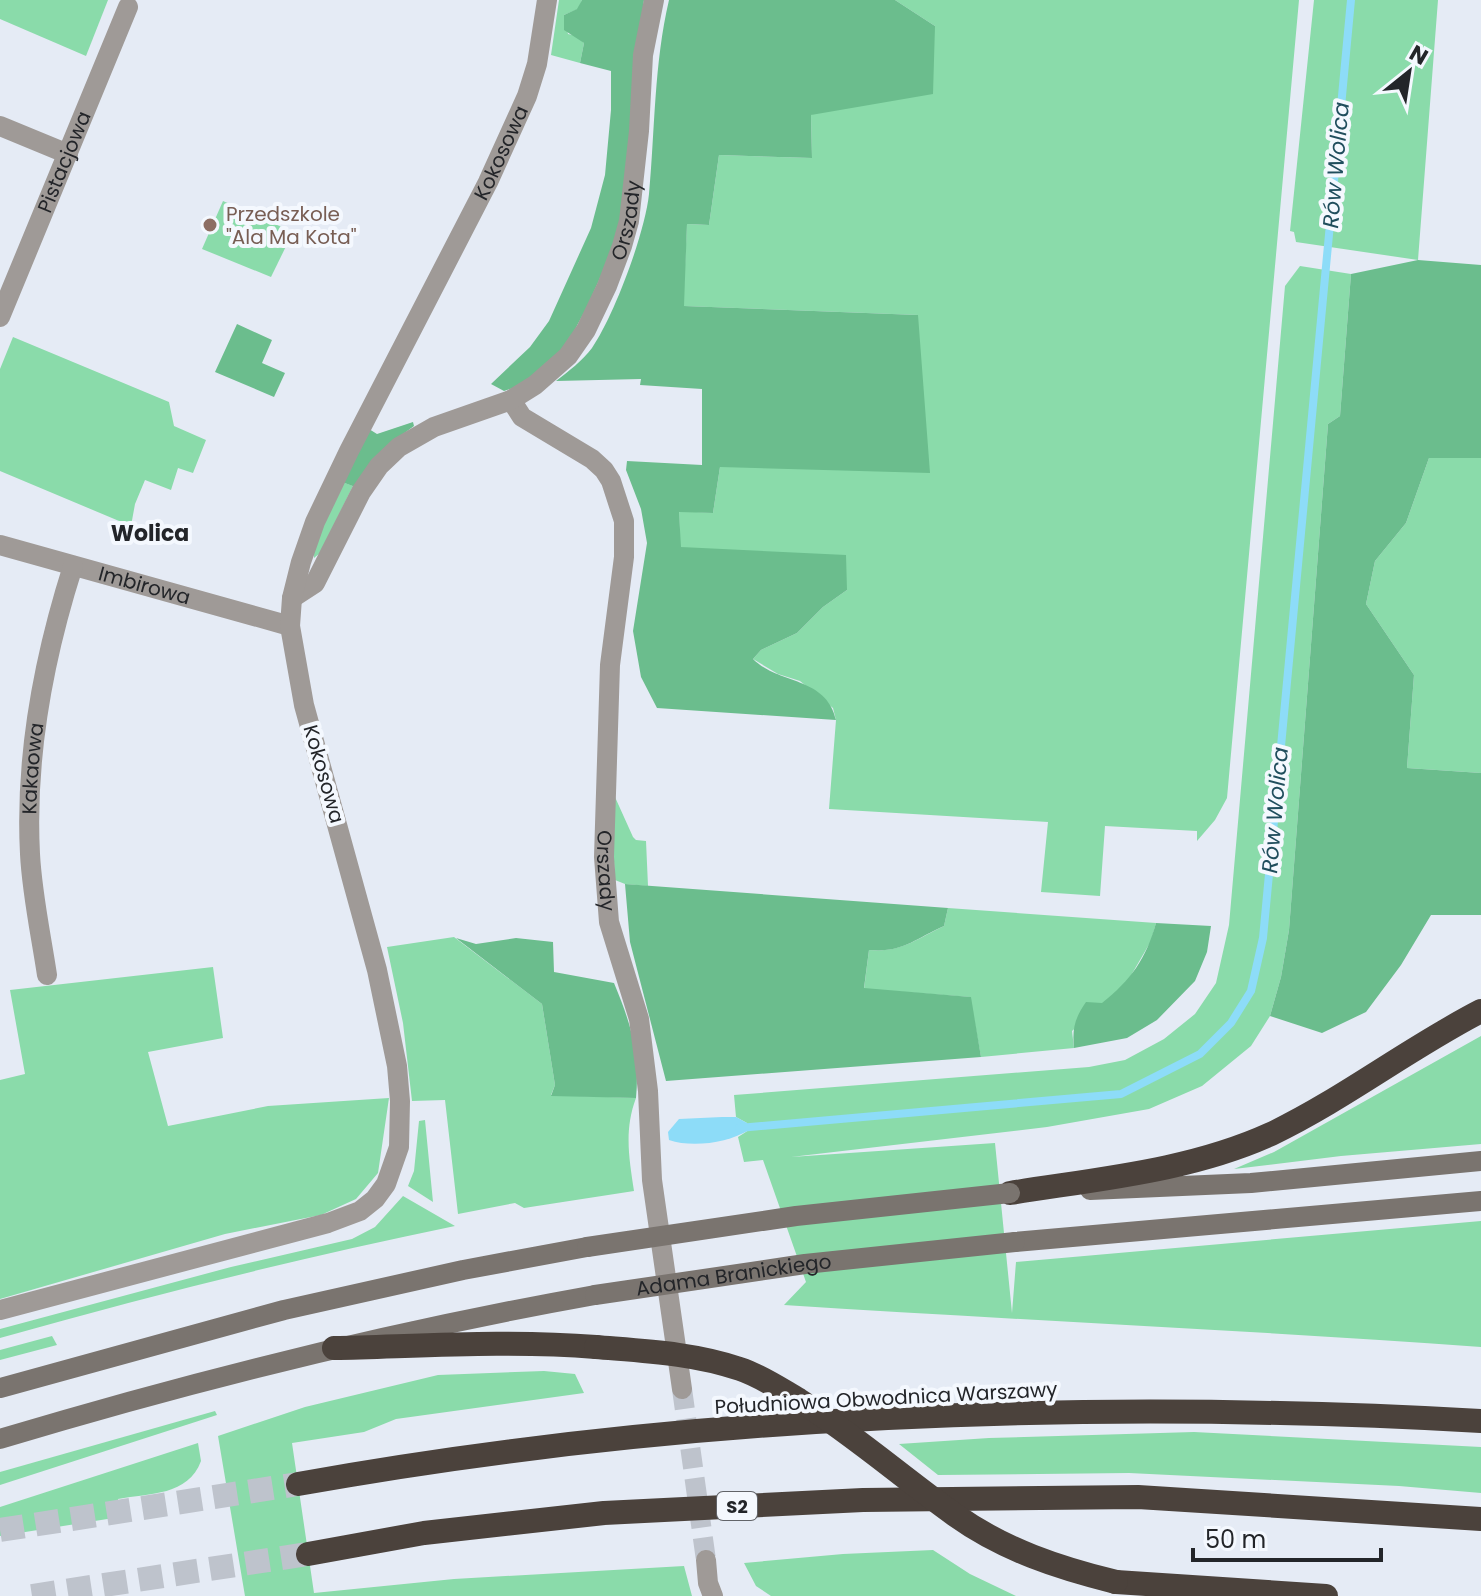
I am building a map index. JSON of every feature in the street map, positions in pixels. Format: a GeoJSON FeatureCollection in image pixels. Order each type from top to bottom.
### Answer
{"type":"FeatureCollection","features":[{"type":"Feature","properties":{"kind":"highway"},"geometry":{"type":"LineString","coordinates":[[1010,1193],[1195,1160],[1235,1148],[1303,1117],[1481,1011]]}},
{"type":"Feature","properties":{"kind":"highway"},"geometry":{"type":"LineString","coordinates":[[334,1348],[497,1342],[653,1351],[698,1358],[740,1369],[774,1385],[827,1418],[957,1516],[997,1540],[1057,1566],[1116,1582],[1326,1596]]}},
{"type":"Feature","properties":{"kind":"highway","name":"Południowa Obwodnica Warszawy"},"geometry":{"type":"LineString","coordinates":[[298,1484],[418,1462],[603,1441],[882,1418],[1161,1410],[1362,1414],[1481,1421]]}},
{"type":"Feature","properties":{"kind":"highway","name":"S2"},"geometry":{"type":"LineString","coordinates":[[308,1554],[424,1533],[604,1513],[863,1500],[1138,1497],[1481,1519]]}},
{"type":"Feature","properties":{"kind":"main road"},"geometry":{"type":"LineString","coordinates":[[0,1388],[284,1310],[447,1273],[587,1247],[796,1216],[1010,1193],[1251,1183],[1481,1161]]}},
{"type":"Feature","properties":{"kind":"main road","name":"Adama Branickiego"},"geometry":{"type":"LineString","coordinates":[[0,1439],[207,1380],[334,1348],[595,1295],[805,1264],[1015,1242],[1481,1201]]}},
{"type":"Feature","properties":{"kind":"street","name":"Kokosowa"},"geometry":{"type":"LineString","coordinates":[[0,1310],[328,1223],[360,1211],[375,1199],[393,1169],[399,1147],[401,1118],[397,1066],[361,906],[304,705],[290,626],[292,598],[301,562],[329,493],[488,182],[527,96],[537,64],[547,0]]}},
{"type":"Feature","properties":{"kind":"street","name":"Orszady"},"geometry":{"type":"LineString","coordinates":[[292,598],[315,583],[361,492],[379,466],[399,447],[434,427],[511,400],[552,373],[586,330],[622,246],[634,183],[643,55],[654,0]]}},
{"type":"Feature","properties":{"kind":"street","name":"Pistacjowa"},"geometry":{"type":"LineString","coordinates":[[0,317],[128,7]]}},
{"type":"Feature","properties":{"kind":"street"},"geometry":{"type":"LineString","coordinates":[[0,126],[68,154]]}},
{"type":"Feature","properties":{"kind":"street","name":"Orszady"},"geometry":{"type":"LineString","coordinates":[[511,400],[522,417],[592,459],[604,470],[611,481],[624,521],[624,557],[610,665],[604,857],[609,922],[639,1019],[648,1091],[652,1180],[682,1389]]}},
{"type":"Feature","properties":{"kind":"street","name":"Imbirowa"},"geometry":{"type":"LineString","coordinates":[[0,545],[290,626]]}},
{"type":"Feature","properties":{"kind":"street","name":"Kakaowa"},"geometry":{"type":"LineString","coordinates":[[47,975],[30,856],[32,766],[51,648],[73,566]]}},
{"type":"Feature","properties":{"kind":"street"},"geometry":{"type":"LineString","coordinates":[[706,1560],[708,1583],[713,1596]]}},
{"type":"Feature","properties":{"kind":"green space"},"geometry":{"type":"Polygon","coordinates":[[[0,0],[108,0],[86,56],[0,19],[0,0]]]}},
{"type":"Feature","properties":{"kind":"green space"},"geometry":{"type":"Polygon","coordinates":[[[559,0],[582,0],[578,9],[564,15],[568,34],[577,36],[584,43],[580,63],[551,55],[559,0]]]}},
{"type":"Feature","properties":{"kind":"green space"},"geometry":{"type":"Polygon","coordinates":[[[582,0],[644,0],[634,76],[634,114],[618,238],[564,350],[522,385],[504,391],[491,384],[530,347],[549,321],[591,228],[605,175],[611,71],[580,63],[584,43],[564,30],[564,15],[577,9],[582,0]]]}},
{"type":"Feature","properties":{"kind":"green space"},"geometry":{"type":"Polygon","coordinates":[[[669,0],[895,0],[935,26],[933,94],[811,115],[812,158],[719,155],[709,225],[687,224],[684,306],[918,315],[930,473],[720,467],[713,513],[679,512],[681,547],[846,555],[847,590],[823,607],[797,633],[761,650],[753,659],[776,673],[812,688],[831,706],[836,720],[657,708],[641,677],[633,631],[647,543],[641,509],[626,470],[627,461],[702,465],[702,389],[640,385],[641,379],[556,381],[584,357],[601,334],[619,295],[642,230],[649,194],[658,72],[669,0]]]}},
{"type":"Feature","properties":{"kind":"green space"},"geometry":{"type":"Polygon","coordinates":[[[895,0],[1299,0],[1227,798],[1215,820],[1197,841],[1197,831],[1105,826],[1100,896],[1041,892],[1048,822],[829,809],[836,720],[833,708],[800,681],[778,674],[753,659],[761,650],[797,633],[823,607],[847,590],[680,547],[679,511],[713,513],[720,467],[918,315],[683,306],[687,224],[709,225],[719,155],[812,158],[811,115],[935,26],[895,0]]]}},
{"type":"Feature","properties":{"kind":"green space"},"geometry":{"type":"Polygon","coordinates":[[[1314,0],[1438,0],[1418,260],[1296,242],[1294,232],[1290,231],[1314,0]]]}},
{"type":"Feature","properties":{"kind":"green space"},"geometry":{"type":"Polygon","coordinates":[[[223,201],[293,232],[271,277],[202,249],[223,201]]]}},
{"type":"Feature","properties":{"kind":"green space"},"geometry":{"type":"Polygon","coordinates":[[[1418,260],[1481,265],[1481,458],[1429,458],[1406,523],[1375,561],[1366,604],[1414,675],[1407,768],[1481,773],[1481,915],[1431,915],[1401,965],[1366,1012],[1322,1033],[1270,1016],[1289,930],[1328,424],[1340,416],[1351,274],[1418,260]]]}},
{"type":"Feature","properties":{"kind":"green space"},"geometry":{"type":"Polygon","coordinates":[[[1300,266],[1351,274],[1340,416],[1328,424],[1289,930],[1270,1016],[1251,1046],[1202,1086],[1149,1109],[1047,1127],[791,1157],[995,1143],[1012,1313],[1016,1262],[1481,1221],[1481,1347],[784,1305],[806,1282],[763,1160],[744,1162],[738,1137],[749,1130],[747,1123],[736,1117],[734,1095],[1089,1067],[1125,1060],[1164,1039],[1195,1014],[1216,983],[1229,925],[1285,286],[1300,266]]]}},
{"type":"Feature","properties":{"kind":"green space"},"geometry":{"type":"Polygon","coordinates":[[[237,324],[272,340],[262,363],[285,373],[274,397],[215,372],[237,324]]]}},
{"type":"Feature","properties":{"kind":"green space"},"geometry":{"type":"Polygon","coordinates":[[[13,337],[169,402],[174,426],[206,440],[193,473],[178,468],[171,490],[145,480],[135,504],[131,526],[0,471],[0,369],[13,337]]]}},
{"type":"Feature","properties":{"kind":"green space"},"geometry":{"type":"Polygon","coordinates":[[[413,422],[414,426],[395,440],[358,488],[342,482],[369,429],[377,434],[413,422]]]}},
{"type":"Feature","properties":{"kind":"green space"},"geometry":{"type":"Polygon","coordinates":[[[1429,458],[1481,458],[1481,773],[1407,768],[1414,675],[1366,604],[1375,561],[1406,523],[1429,458]]]}},
{"type":"Feature","properties":{"kind":"green space"},"geometry":{"type":"Polygon","coordinates":[[[342,482],[353,486],[320,553],[314,558],[314,547],[342,482]]]}},
{"type":"Feature","properties":{"kind":"green space"},"geometry":{"type":"Polygon","coordinates":[[[610,786],[633,837],[646,841],[648,886],[615,880],[610,786]]]}},
{"type":"Feature","properties":{"kind":"green space"},"geometry":{"type":"Polygon","coordinates":[[[625,884],[948,908],[944,926],[900,947],[869,950],[864,988],[971,997],[981,1057],[666,1081],[630,942],[625,884]]]}},
{"type":"Feature","properties":{"kind":"green space"},"geometry":{"type":"Polygon","coordinates":[[[948,908],[1156,923],[1151,941],[1126,984],[1072,1031],[1074,1048],[981,1057],[970,997],[864,989],[869,950],[899,947],[944,926],[948,908]]]}},
{"type":"Feature","properties":{"kind":"green space"},"geometry":{"type":"Polygon","coordinates":[[[1156,923],[1211,926],[1207,952],[1195,981],[1157,1020],[1127,1038],[1074,1048],[1075,1024],[1086,1002],[1102,1003],[1129,977],[1142,958],[1156,923]]]}},
{"type":"Feature","properties":{"kind":"green space"},"geometry":{"type":"Polygon","coordinates":[[[454,937],[542,1004],[555,1085],[551,1095],[636,1098],[629,1133],[634,1191],[524,1208],[515,1203],[458,1214],[445,1100],[412,1101],[403,1023],[387,947],[454,937]]]}},
{"type":"Feature","properties":{"kind":"green space"},"geometry":{"type":"Polygon","coordinates":[[[456,938],[476,944],[516,938],[553,942],[554,972],[614,983],[633,1039],[637,1067],[636,1098],[551,1096],[555,1085],[542,1004],[456,938]]]}},
{"type":"Feature","properties":{"kind":"green space"},"geometry":{"type":"Polygon","coordinates":[[[213,967],[223,1038],[148,1052],[168,1126],[268,1106],[389,1098],[378,1173],[356,1199],[321,1215],[225,1234],[0,1299],[0,1080],[25,1074],[10,990],[213,967]]]}},
{"type":"Feature","properties":{"kind":"green space"},"geometry":{"type":"Polygon","coordinates":[[[1481,1036],[1481,1144],[1234,1169],[1274,1152],[1481,1036]]]}},
{"type":"Feature","properties":{"kind":"green space"},"geometry":{"type":"Polygon","coordinates":[[[425,1120],[433,1202],[408,1186],[414,1171],[419,1121],[425,1120]]]}},
{"type":"Feature","properties":{"kind":"green space"},"geometry":{"type":"Polygon","coordinates":[[[403,1196],[455,1226],[226,1278],[0,1338],[0,1329],[231,1267],[352,1239],[375,1227],[403,1196]]]}},
{"type":"Feature","properties":{"kind":"green space"},"geometry":{"type":"Polygon","coordinates":[[[52,1336],[57,1345],[0,1360],[0,1350],[52,1336]]]}},
{"type":"Feature","properties":{"kind":"green space"},"geometry":{"type":"Polygon","coordinates":[[[544,1371],[575,1374],[584,1393],[396,1419],[364,1432],[292,1443],[314,1593],[454,1579],[684,1566],[692,1596],[245,1596],[218,1436],[305,1407],[438,1375],[544,1371]]]}},
{"type":"Feature","properties":{"kind":"green space"},"geometry":{"type":"Polygon","coordinates":[[[215,1411],[217,1415],[0,1485],[0,1472],[215,1411]]]}},
{"type":"Feature","properties":{"kind":"green space"},"geometry":{"type":"Polygon","coordinates":[[[1194,1432],[1481,1447],[1481,1493],[1129,1473],[938,1475],[899,1444],[989,1438],[1194,1432]]]}},
{"type":"Feature","properties":{"kind":"green space"},"geometry":{"type":"Polygon","coordinates":[[[198,1443],[201,1461],[187,1481],[167,1491],[118,1499],[120,1517],[0,1536],[0,1507],[198,1443]]]}},
{"type":"Feature","properties":{"kind":"green space"},"geometry":{"type":"Polygon","coordinates":[[[933,1550],[970,1574],[1016,1596],[771,1596],[756,1586],[744,1563],[843,1554],[933,1550]]]}},
{"type":"Feature","properties":{"kind":"water"},"geometry":{"type":"Polygon","coordinates":[[[736,1117],[747,1123],[749,1130],[710,1143],[688,1144],[669,1140],[668,1132],[679,1119],[736,1117]]]}},
{"type":"Feature","properties":{"kind":"waterway","name":"Rów Wolica"},"geometry":{"type":"LineString","coordinates":[[739,1128],[1121,1094],[1200,1054],[1231,1023],[1251,991],[1263,938],[1351,0]]}},
{"type":"Feature","properties":{"kind":"tunnel"},"geometry":{"type":"LineString","coordinates":[[682,1389],[706,1560]]}},
{"type":"Feature","properties":{"kind":"tunnel"},"geometry":{"type":"LineString","coordinates":[[0,1530],[298,1484]]}},
{"type":"Feature","properties":{"kind":"tunnel"},"geometry":{"type":"LineString","coordinates":[[32,1596],[308,1554]]}},
{"type":"Feature","properties":{"kind":"place","name":"Przedszkole \"Ala Ma Kota\""},"geometry":{"type":"Point","coordinates":[210,225]}},
{"type":"Feature","properties":{"kind":"district","name":"Wolica"},"geometry":{"type":"Point","coordinates":[150,533]}}]}
